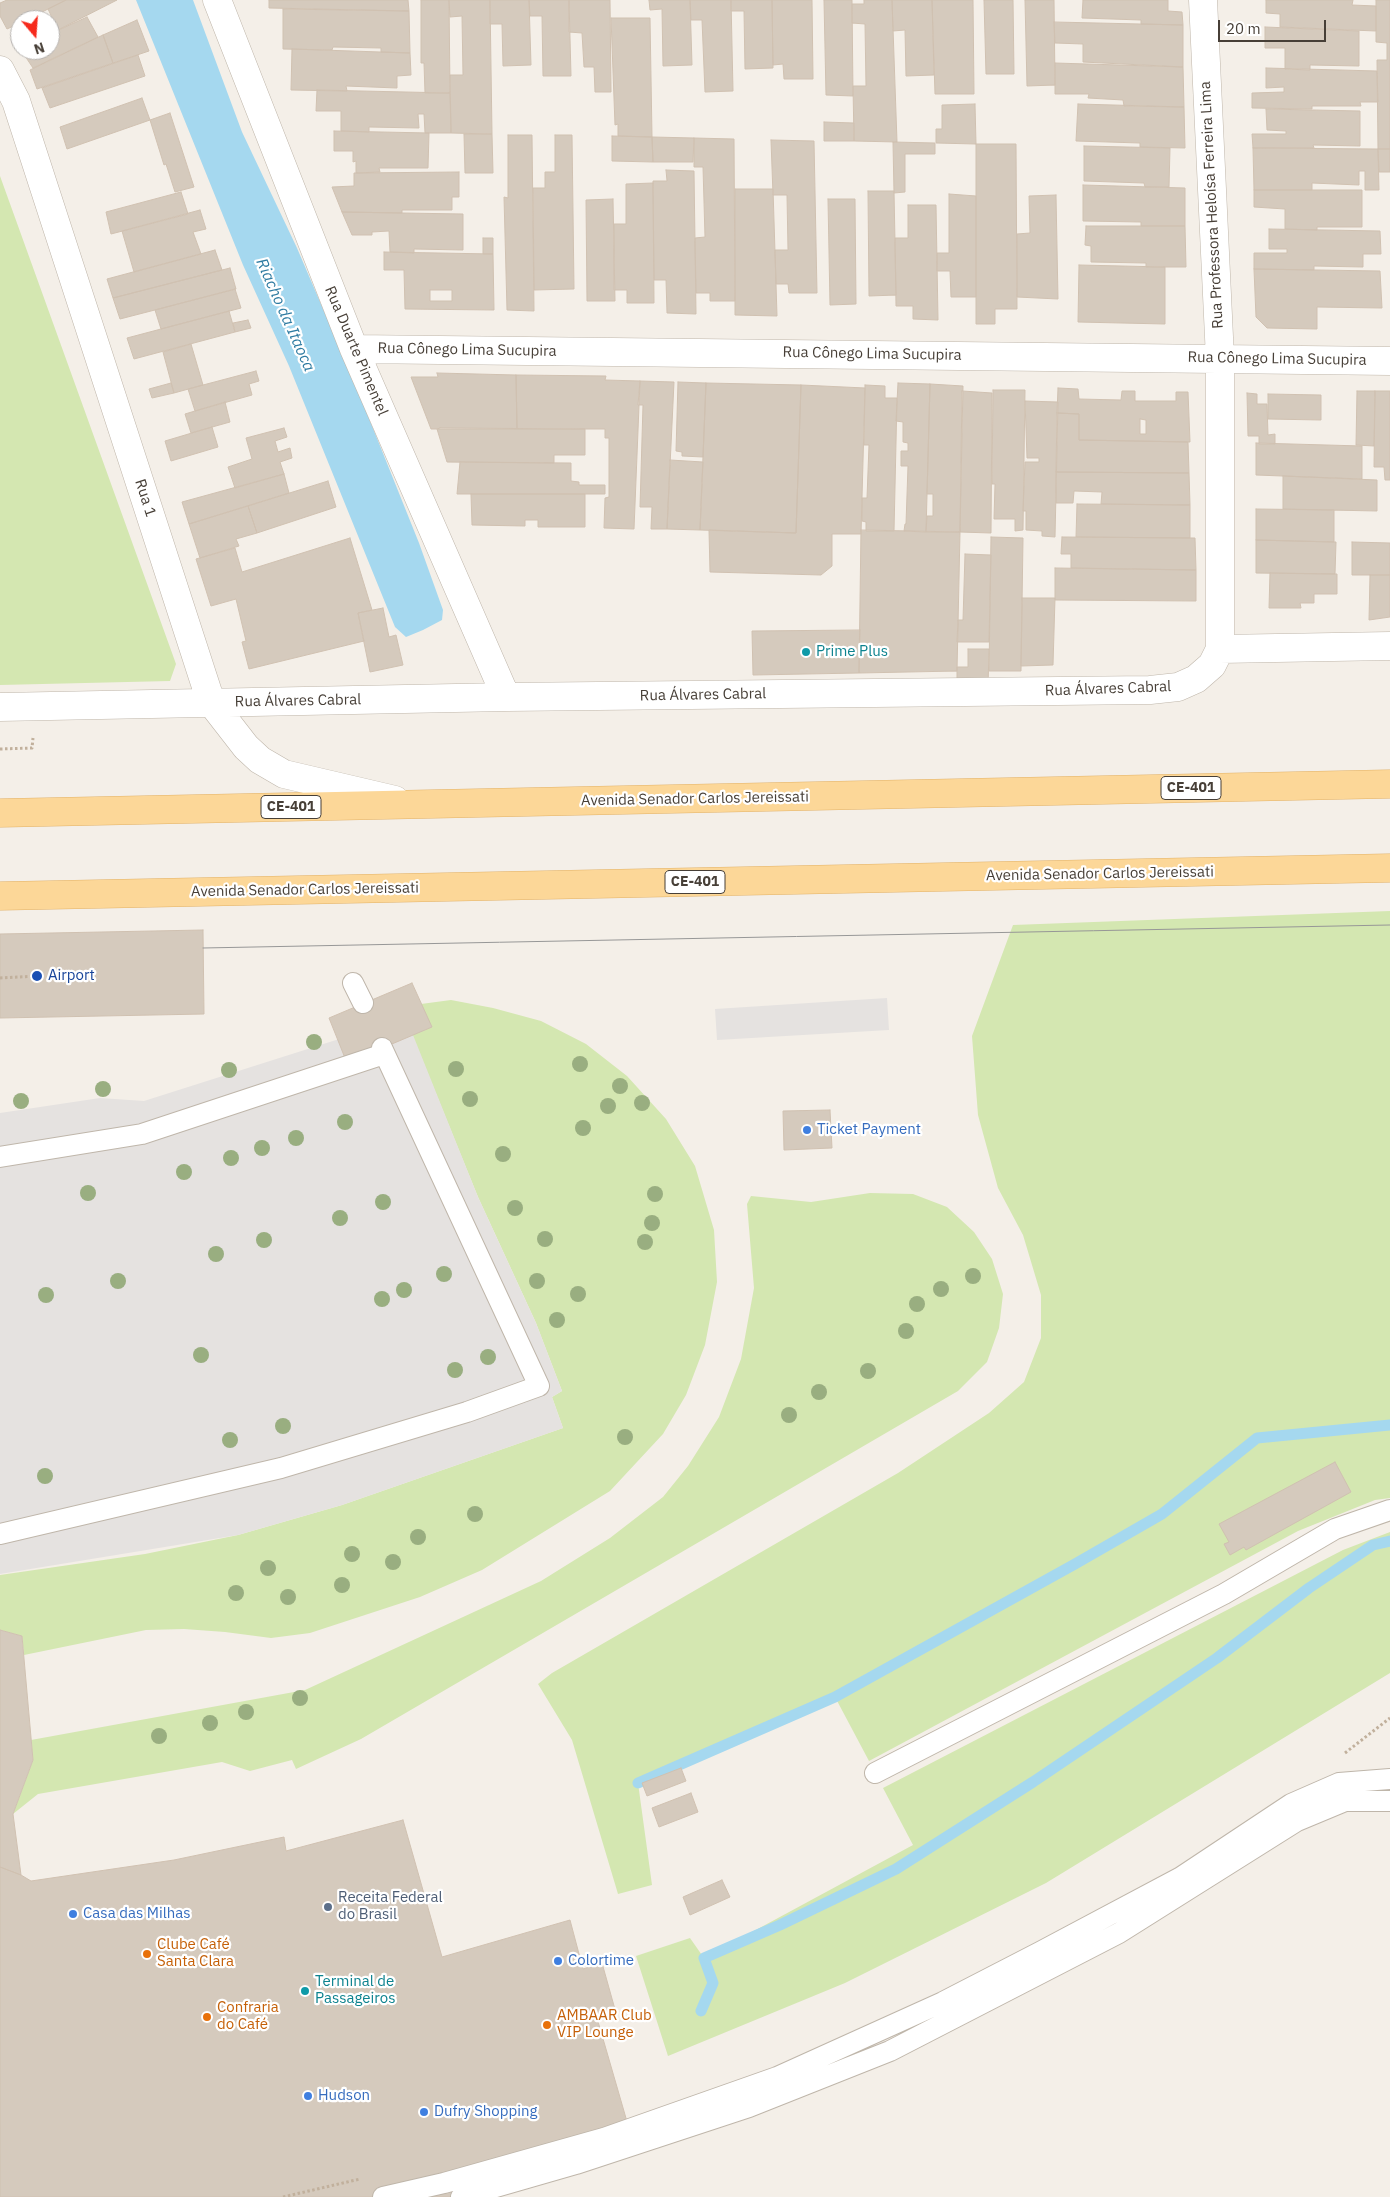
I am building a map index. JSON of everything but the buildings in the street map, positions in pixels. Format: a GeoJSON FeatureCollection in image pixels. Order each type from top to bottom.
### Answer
{"type":"FeatureCollection","features":[{"type":"Feature","properties":{"kind":"main road","name":"Avenida Senador Carlos Jereissati"},"geometry":{"type":"LineString","coordinates":[[0,813],[1390,784]]}},
{"type":"Feature","properties":{"kind":"main road","name":"Avenida Senador Carlos Jereissati"},"geometry":{"type":"LineString","coordinates":[[0,896],[1390,868]]}},
{"type":"Feature","properties":{"kind":"street","name":"Rua Duarte Pimentel"},"geometry":{"type":"LineString","coordinates":[[217,0],[354,349],[506,697]]}},
{"type":"Feature","properties":{"kind":"street","name":"Rua Professora Heloísa Ferreira Lima"},"geometry":{"type":"LineString","coordinates":[[1203,0],[1220,358],[1220,649]]}},
{"type":"Feature","properties":{"kind":"street","name":"Rua 1"},"geometry":{"type":"LineString","coordinates":[[0,70],[16,101],[211,702],[246,746],[260,760],[284,774],[414,804]]}},
{"type":"Feature","properties":{"kind":"street","name":"Rua Cônego Lima Sucupira"},"geometry":{"type":"LineString","coordinates":[[354,349],[1390,361]]}},
{"type":"Feature","properties":{"kind":"street"},"geometry":{"type":"LineString","coordinates":[[1220,649],[1390,646]]}},
{"type":"Feature","properties":{"kind":"street","name":"Rua Álvares Cabral"},"geometry":{"type":"LineString","coordinates":[[0,707],[506,697],[1150,690],[1178,687],[1196,678],[1212,665],[1220,649]]}},
{"type":"Feature","properties":{"kind":"lane"},"geometry":{"type":"LineString","coordinates":[[354,983],[363,1003]]}},
{"type":"Feature","properties":{"kind":"lane"},"geometry":{"type":"LineString","coordinates":[[0,1157],[142,1134],[383,1051],[539,1386],[467,1412],[281,1468],[0,1534]]}},
{"type":"Feature","properties":{"kind":"lane"},"geometry":{"type":"LineString","coordinates":[[875,1773],[1224,1594],[1335,1529],[1390,1510]]}},
{"type":"Feature","properties":{"kind":"lane"},"geometry":{"type":"LineString","coordinates":[[383,2197],[444,2183],[604,2138],[777,2076],[943,2002],[1040,1952],[1181,1876],[1291,1804],[1338,1783],[1390,1779]]}},
{"type":"Feature","properties":{"kind":"lane"},"geometry":{"type":"LineString","coordinates":[[461,2197],[576,2164],[749,2107],[890,2051],[1119,1933],[1297,1821],[1345,1801],[1390,1801]]}},
{"type":"Feature","properties":{"kind":"path"},"geometry":{"type":"LineString","coordinates":[[0,749],[32,748],[33,735],[24,735]]}},
{"type":"Feature","properties":{"kind":"path"},"geometry":{"type":"LineString","coordinates":[[0,978],[37,976]]}},
{"type":"Feature","properties":{"kind":"path"},"geometry":{"type":"LineString","coordinates":[[1339,1758],[1390,1718]]}},
{"type":"Feature","properties":{"kind":"green space"},"geometry":{"type":"Polygon","coordinates":[[[0,176],[176,664],[170,681],[0,685],[0,176]]]}},
{"type":"Feature","properties":{"kind":"green space"},"geometry":{"type":"Polygon","coordinates":[[[1390,911],[1390,1498],[1375,1500],[1298,1531],[869,1761],[835,1697],[638,1783],[652,1885],[618,1894],[572,1740],[538,1684],[552,1673],[898,1473],[989,1413],[1024,1382],[1041,1338],[1041,1295],[1023,1235],[998,1188],[978,1115],[972,1036],[1013,925],[1390,911]]]}},
{"type":"Feature","properties":{"kind":"green space"},"geometry":{"type":"Polygon","coordinates":[[[451,1000],[493,1008],[541,1021],[586,1044],[627,1076],[666,1119],[695,1166],[714,1230],[717,1282],[705,1345],[686,1395],[663,1434],[610,1491],[482,1570],[420,1597],[310,1633],[271,1638],[184,1629],[146,1630],[24,1655],[22,1636],[0,1630],[0,1575],[145,1554],[238,1535],[342,1505],[563,1428],[552,1397],[562,1391],[536,1323],[478,1197],[412,1035],[421,1004],[451,1000]]]}},
{"type":"Feature","properties":{"kind":"green space"},"geometry":{"type":"Polygon","coordinates":[[[870,1193],[913,1194],[947,1207],[974,1232],[992,1259],[1003,1294],[999,1328],[987,1362],[958,1391],[361,1739],[296,1769],[292,1760],[250,1771],[222,1762],[38,1794],[13,1814],[33,1760],[31,1740],[305,1690],[541,1581],[610,1538],[663,1497],[688,1466],[719,1417],[741,1359],[754,1288],[747,1204],[751,1196],[811,1202],[870,1193]]]}},
{"type":"Feature","properties":{"kind":"green space"},"geometry":{"type":"Polygon","coordinates":[[[1390,1532],[1390,1673],[1046,1883],[845,1983],[668,2056],[636,1956],[690,1938],[704,1958],[913,1845],[883,1788],[1343,1550],[1390,1532]]]}},
{"type":"Feature","properties":{"kind":"shaded area"},"geometry":{"type":"Polygon","coordinates":[[[887,998],[889,1030],[717,1040],[715,1009],[887,998]]]}},
{"type":"Feature","properties":{"kind":"shaded area"},"geometry":{"type":"Polygon","coordinates":[[[373,1024],[413,1035],[478,1197],[536,1323],[562,1391],[552,1397],[563,1428],[342,1505],[238,1535],[0,1574],[0,1113],[100,1098],[144,1101],[336,1040],[373,1024]]]}},
{"type":"Feature","properties":{"kind":"water","name":"Riacho da Itaoca"},"geometry":{"type":"Polygon","coordinates":[[[136,0],[193,0],[242,132],[297,248],[356,386],[419,543],[443,610],[442,620],[423,630],[406,637],[395,627],[289,366],[243,265],[136,0]]]}},
{"type":"Feature","properties":{"kind":"waterway"},"geometry":{"type":"LineString","coordinates":[[638,1783],[835,1697],[1075,1564],[1162,1514],[1257,1438],[1390,1425]]}},
{"type":"Feature","properties":{"kind":"waterway"},"geometry":{"type":"LineString","coordinates":[[701,2011],[713,1983],[704,1958],[780,1925],[896,1869],[1033,1782],[1217,1658],[1309,1588],[1373,1545],[1390,1541]]}},
{"type":"Feature","properties":{"kind":"tram line"},"geometry":{"type":"LineString","coordinates":[[203,948],[1390,925]]}},
{"type":"Feature","properties":{"kind":"place","name":"Prime Plus"},"geometry":{"type":"Point","coordinates":[806,652]}},
{"type":"Feature","properties":{"kind":"place","name":"Airport"},"geometry":{"type":"Point","coordinates":[37,976]}},
{"type":"Feature","properties":{"kind":"place","name":"Ticket Payment"},"geometry":{"type":"Point","coordinates":[807,1130]}},
{"type":"Feature","properties":{"kind":"place","name":"Receita Federal do Brasil"},"geometry":{"type":"Point","coordinates":[328,1907]}},
{"type":"Feature","properties":{"kind":"place","name":"Casa das Milhas"},"geometry":{"type":"Point","coordinates":[73,1914]}},
{"type":"Feature","properties":{"kind":"place","name":"Clube Café Santa Clara"},"geometry":{"type":"Point","coordinates":[147,1954]}},
{"type":"Feature","properties":{"kind":"place","name":"Colortime"},"geometry":{"type":"Point","coordinates":[558,1961]}},
{"type":"Feature","properties":{"kind":"place","name":"Terminal de Passageiros"},"geometry":{"type":"Point","coordinates":[305,1991]}},
{"type":"Feature","properties":{"kind":"place","name":"Confraria do Café"},"geometry":{"type":"Point","coordinates":[207,2017]}},
{"type":"Feature","properties":{"kind":"place","name":"AMBAAR Club VIP Lounge"},"geometry":{"type":"Point","coordinates":[547,2025]}},
{"type":"Feature","properties":{"kind":"place","name":"Hudson"},"geometry":{"type":"Point","coordinates":[308,2096]}},
{"type":"Feature","properties":{"kind":"place","name":"Dufry Shopping"},"geometry":{"type":"Point","coordinates":[424,2112]}}]}
